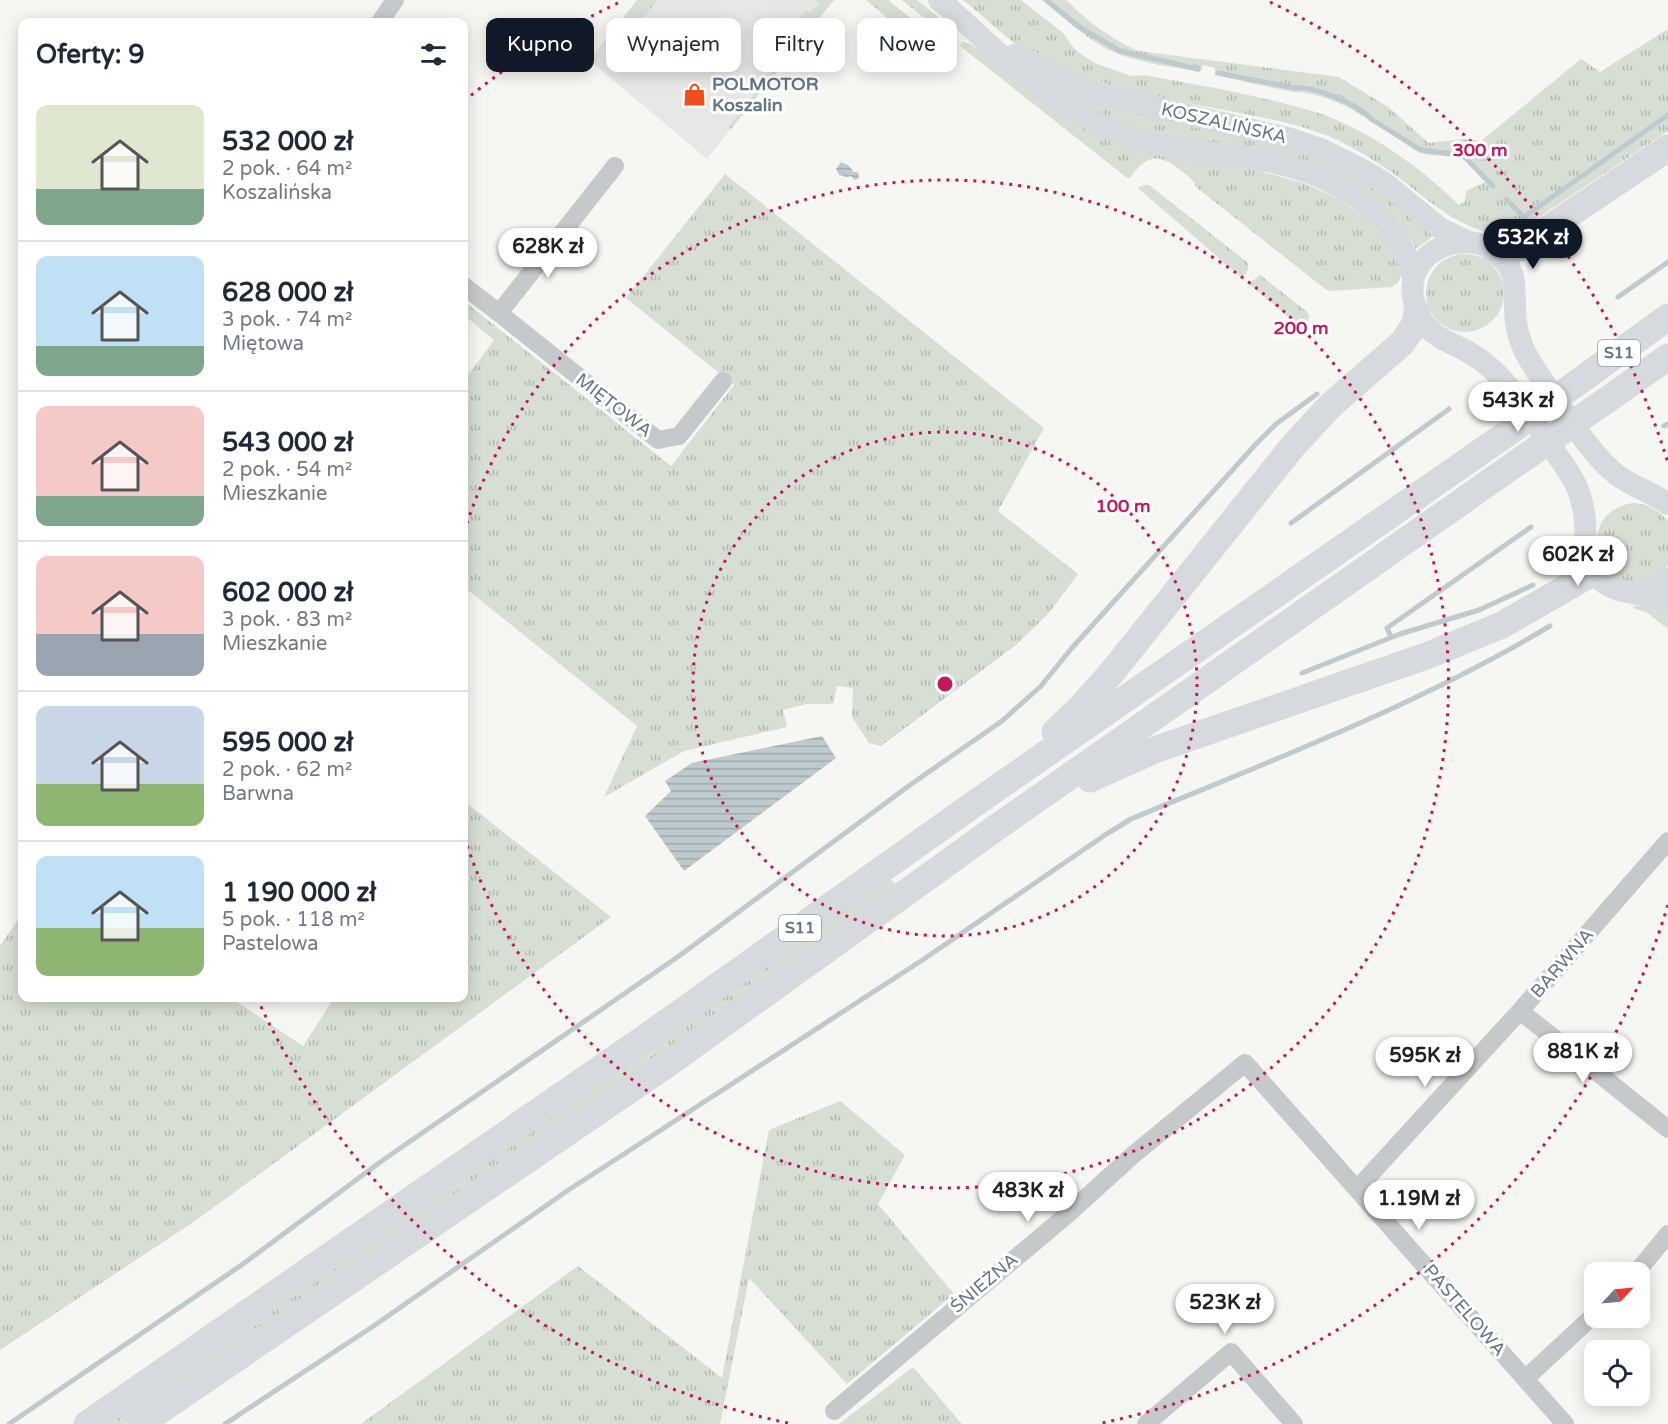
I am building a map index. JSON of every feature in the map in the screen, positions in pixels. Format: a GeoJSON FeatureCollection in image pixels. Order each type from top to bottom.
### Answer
{"type":"FeatureCollection","features":[{"type":"Feature","properties":{"kind":"highway"},"geometry":{"type":"LineString","coordinates":[[1494,251],[1511,251],[1522,246],[1668,148]]}},
{"type":"Feature","properties":{"kind":"highway"},"geometry":{"type":"LineString","coordinates":[[974,804],[1082,706],[1113,671],[1293,446],[1330,406],[1401,343],[1414,324],[1417,313]]}},
{"type":"Feature","properties":{"kind":"highway","name":"S11"},"geometry":{"type":"LineString","coordinates":[[87,1424],[637,1044],[974,804],[1512,430],[1668,317]]}},
{"type":"Feature","properties":{"kind":"highway","name":"S11"},"geometry":{"type":"LineString","coordinates":[[140,1424],[666,1065],[993,831],[1668,357]]}},
{"type":"Feature","properties":{"kind":"highway"},"geometry":{"type":"LineString","coordinates":[[993,831],[1110,769],[1157,748],[1426,656],[1502,625],[1592,573]]}},
{"type":"Feature","properties":{"kind":"main road","name":"KOSZALIŃSKA"},"geometry":{"type":"LineString","coordinates":[[939,0],[1046,94],[1098,123],[1122,134],[1162,146],[1279,165],[1328,181],[1357,197],[1387,223],[1399,240],[1411,265],[1417,313]]}},
{"type":"Feature","properties":{"kind":"main road","name":"KOSZALIŃSKA"},"geometry":{"type":"LineString","coordinates":[[970,25],[1026,60],[1080,87],[1123,101],[1179,111],[1290,139],[1334,154],[1386,184],[1441,229],[1494,251]]}},
{"type":"Feature","properties":{"kind":"main road"},"geometry":{"type":"LineString","coordinates":[[1413,279],[1418,268],[1431,254],[1451,245],[1469,242]]}},
{"type":"Feature","properties":{"kind":"main road"},"geometry":{"type":"LineString","coordinates":[[1494,251],[1509,267],[1513,276],[1516,286],[1514,307],[1516,326],[1525,353],[1582,438],[1618,476],[1668,504]]}},
{"type":"Feature","properties":{"kind":"main road"},"geometry":{"type":"LineString","coordinates":[[1417,313],[1433,333],[1469,352],[1499,375],[1513,391],[1573,479],[1579,493],[1585,521],[1585,554],[1592,573],[1610,587],[1627,594],[1637,594],[1668,602]]}},
{"type":"Feature","properties":{"kind":"main road"},"geometry":{"type":"LineString","coordinates":[[1637,594],[1656,587],[1668,579]]}},
{"type":"Feature","properties":{"kind":"street"},"geometry":{"type":"LineString","coordinates":[[383,18],[395,0]]}},
{"type":"Feature","properties":{"kind":"street"},"geometry":{"type":"LineString","coordinates":[[499,313],[615,166]]}},
{"type":"Feature","properties":{"kind":"street","name":"MIĘTOWA"},"geometry":{"type":"LineString","coordinates":[[468,289],[658,440],[679,436],[723,381]]}},
{"type":"Feature","properties":{"kind":"street","name":"BARWNA"},"geometry":{"type":"LineString","coordinates":[[1357,1188],[1520,1011],[1668,841]]}},
{"type":"Feature","properties":{"kind":"street"},"geometry":{"type":"LineString","coordinates":[[1520,1011],[1668,1130]]}},
{"type":"Feature","properties":{"kind":"street","name":"PASTELOWA"},"geometry":{"type":"LineString","coordinates":[[1245,1063],[1565,1424]]}},
{"type":"Feature","properties":{"kind":"street","name":"ŚNIEŻNA"},"geometry":{"type":"LineString","coordinates":[[834,1411],[1069,1213],[1133,1155],[1245,1063]]}},
{"type":"Feature","properties":{"kind":"street"},"geometry":{"type":"LineString","coordinates":[[1645,1262],[1668,1234]]}},
{"type":"Feature","properties":{"kind":"street"},"geometry":{"type":"LineString","coordinates":[[1525,1379],[1584,1324]]}},
{"type":"Feature","properties":{"kind":"street"},"geometry":{"type":"LineString","coordinates":[[1146,1424],[1231,1352],[1294,1424]]}},
{"type":"Feature","properties":{"kind":"shaded area"},"geometry":{"type":"Polygon","coordinates":[[[637,0],[834,0],[820,18],[753,18],[753,72],[776,72],[707,159],[594,64],[594,54],[606,39],[606,72],[741,72],[741,18],[623,18],[637,0]]]}},
{"type":"Feature","properties":{"kind":"shaded area"},"geometry":{"type":"Polygon","coordinates":[[[841,162],[848,165],[854,172],[858,172],[859,178],[855,180],[851,176],[839,175],[836,169],[841,162]]]}},
{"type":"Feature","properties":{"kind":"shaded area"},"geometry":{"type":"Polygon","coordinates":[[[822,736],[836,758],[684,871],[645,816],[671,791],[665,781],[692,763],[822,736]]]}},
{"type":"Feature","properties":{"kind":"green space"},"geometry":{"type":"Polygon","coordinates":[[[637,0],[658,0],[643,18],[623,18],[637,0]]]}},
{"type":"Feature","properties":{"kind":"green space"},"geometry":{"type":"Polygon","coordinates":[[[816,0],[834,0],[820,18],[800,18],[806,10],[810,13],[819,3],[816,0]]]}},
{"type":"Feature","properties":{"kind":"green space"},"geometry":{"type":"Polygon","coordinates":[[[866,0],[888,0],[911,18],[887,18],[866,0]]]}},
{"type":"Feature","properties":{"kind":"green space"},"geometry":{"type":"Polygon","coordinates":[[[902,0],[917,0],[940,18],[924,18],[902,0]]]}},
{"type":"Feature","properties":{"kind":"green space"},"geometry":{"type":"Polygon","coordinates":[[[963,0],[1021,0],[1063,33],[1082,55],[1095,63],[1131,76],[1145,75],[1255,96],[1327,116],[1363,133],[1398,154],[1459,205],[1465,202],[1466,191],[1485,182],[1461,157],[1428,155],[1418,152],[1359,113],[1327,98],[1215,75],[1215,68],[1203,65],[1200,72],[1152,63],[1116,53],[1088,37],[1042,0],[1066,0],[1100,29],[1138,51],[1339,77],[1388,107],[1429,143],[1462,139],[1481,141],[1581,59],[1600,72],[1668,29],[1668,131],[1521,229],[1504,233],[1487,232],[1453,218],[1381,165],[1327,136],[1275,120],[1135,92],[1096,81],[1042,61],[1012,41],[963,0]]]}},
{"type":"Feature","properties":{"kind":"green space"},"geometry":{"type":"Polygon","coordinates":[[[963,42],[971,44],[1032,92],[1249,168],[1303,183],[1337,198],[1368,219],[1394,250],[1401,276],[1398,283],[1391,287],[1330,291],[1324,288],[1196,187],[1189,177],[1168,162],[1162,159],[1149,160],[1130,178],[1126,177],[960,46],[963,42]]]}},
{"type":"Feature","properties":{"kind":"green space"},"geometry":{"type":"Polygon","coordinates":[[[772,72],[777,72],[731,129],[728,127],[772,72]]]}},
{"type":"Feature","properties":{"kind":"green space"},"geometry":{"type":"Polygon","coordinates":[[[1050,84],[1311,156],[1357,177],[1394,203],[1433,236],[1416,249],[1403,227],[1382,204],[1098,117],[1050,84]]]}},
{"type":"Feature","properties":{"kind":"green space"},"geometry":{"type":"Polygon","coordinates":[[[725,174],[1044,428],[998,511],[1078,574],[1048,614],[1016,645],[881,746],[869,743],[852,717],[853,688],[837,686],[833,704],[806,704],[783,710],[787,727],[684,751],[604,797],[637,726],[468,590],[468,376],[494,340],[468,318],[468,304],[671,466],[734,385],[626,298],[725,174]]]}},
{"type":"Feature","properties":{"kind":"green space"},"geometry":{"type":"Polygon","coordinates":[[[1149,185],[1248,263],[1248,270],[1242,278],[1138,188],[1149,185]]]}},
{"type":"Feature","properties":{"kind":"green space"},"geometry":{"type":"Polygon","coordinates":[[[1457,254],[1473,254],[1487,260],[1498,271],[1504,285],[1504,301],[1498,315],[1487,326],[1473,332],[1457,332],[1443,326],[1432,315],[1426,301],[1426,285],[1432,271],[1443,260],[1457,254]]]}},
{"type":"Feature","properties":{"kind":"green space"},"geometry":{"type":"Polygon","coordinates":[[[1260,275],[1306,311],[1309,315],[1304,330],[1249,284],[1260,275]]]}},
{"type":"Feature","properties":{"kind":"green space"},"geometry":{"type":"Polygon","coordinates":[[[1632,503],[1652,508],[1668,521],[1668,565],[1661,573],[1645,580],[1627,582],[1613,576],[1603,565],[1597,551],[1597,536],[1602,522],[1614,510],[1632,503]]]}},
{"type":"Feature","properties":{"kind":"green space"},"geometry":{"type":"Polygon","coordinates":[[[1633,606],[1647,606],[1668,612],[1668,629],[1646,612],[1633,608],[1633,606]]]}},
{"type":"Feature","properties":{"kind":"green space"},"geometry":{"type":"Polygon","coordinates":[[[468,804],[611,917],[195,1221],[0,1350],[0,946],[18,920],[18,1002],[237,1002],[303,1046],[331,1002],[468,1002],[468,804]]]}},
{"type":"Feature","properties":{"kind":"green space"},"geometry":{"type":"Polygon","coordinates":[[[890,878],[896,886],[659,1054],[124,1424],[105,1424],[890,878]]]}},
{"type":"Feature","properties":{"kind":"green space"},"geometry":{"type":"Polygon","coordinates":[[[840,1101],[905,1155],[878,1204],[954,1294],[847,1384],[749,1278],[720,1424],[361,1424],[578,1266],[722,1378],[769,1130],[840,1101]]]}},
{"type":"Feature","properties":{"kind":"green space"},"geometry":{"type":"Polygon","coordinates":[[[913,1367],[962,1424],[839,1424],[913,1367]]]}},
{"type":"Feature","properties":{"kind":"waterway"},"geometry":{"type":"LineString","coordinates":[[1046,0],[1081,28],[1120,51],[1198,69]]}},
{"type":"Feature","properties":{"kind":"waterway"},"geometry":{"type":"LineString","coordinates":[[1218,73],[1313,90],[1335,97],[1357,108],[1421,150],[1463,155],[1493,186]]}},
{"type":"Feature","properties":{"kind":"waterway"},"geometry":{"type":"LineString","coordinates":[[1506,199],[1524,217],[1668,115]]}},
{"type":"Feature","properties":{"kind":"waterway"},"geometry":{"type":"LineString","coordinates":[[1618,297],[1668,262]]}},
{"type":"Feature","properties":{"kind":"waterway"},"geometry":{"type":"LineString","coordinates":[[9,1424],[243,1264],[383,1160],[679,956],[910,785],[1002,721],[1041,686],[1071,649],[1255,445],[1276,424],[1317,394]]}},
{"type":"Feature","properties":{"kind":"waterway"},"geometry":{"type":"LineString","coordinates":[[1291,523],[1449,409]]}},
{"type":"Feature","properties":{"kind":"waterway"},"geometry":{"type":"LineString","coordinates":[[1664,426],[1668,424]]}},
{"type":"Feature","properties":{"kind":"waterway"},"geometry":{"type":"LineString","coordinates":[[1391,637],[1387,628],[1531,527]]}},
{"type":"Feature","properties":{"kind":"waterway"},"geometry":{"type":"LineString","coordinates":[[1302,673],[1400,634],[1479,610],[1533,585]]}},
{"type":"Feature","properties":{"kind":"waterway"},"geometry":{"type":"LineString","coordinates":[[225,1424],[375,1325],[567,1191],[924,959],[1131,819],[1291,753],[1397,706],[1500,655],[1550,626]]}},
{"type":"Feature","properties":{"kind":"place","name":"POLMOTOR Koszalin"},"geometry":{"type":"Point","coordinates":[694,94]}}]}
